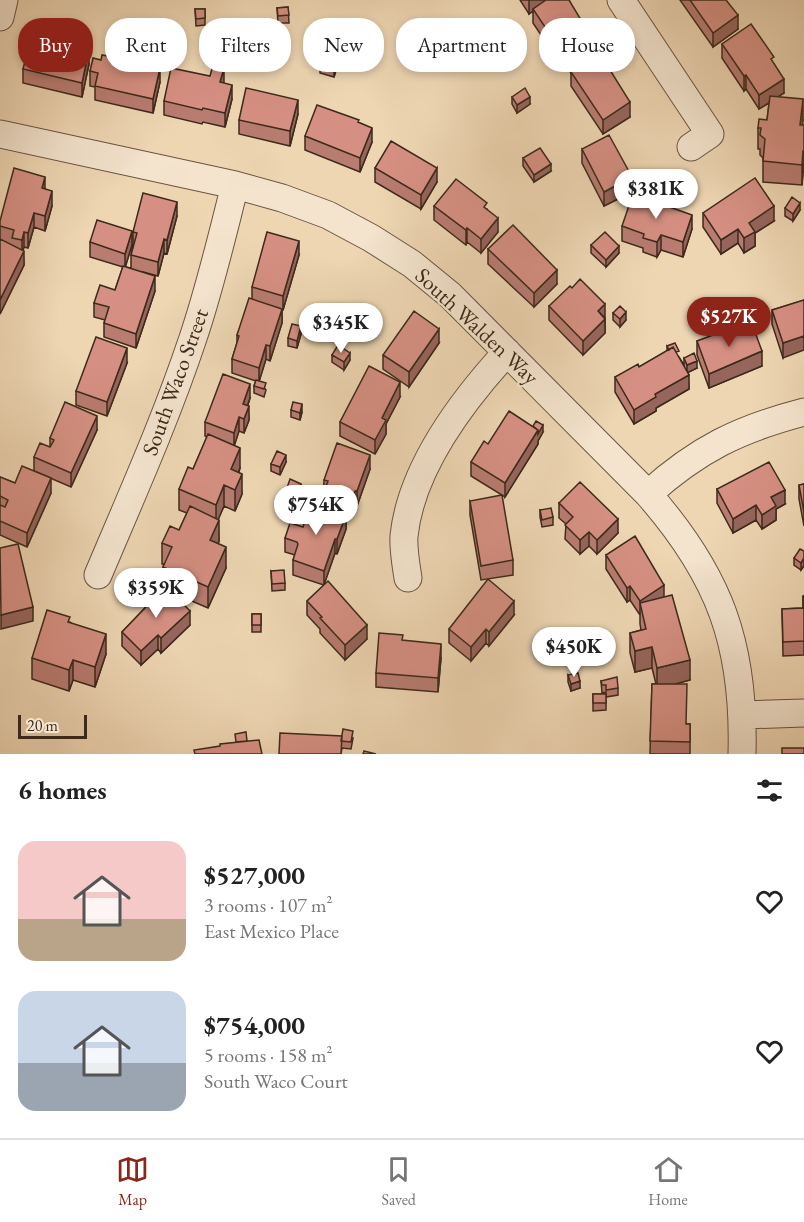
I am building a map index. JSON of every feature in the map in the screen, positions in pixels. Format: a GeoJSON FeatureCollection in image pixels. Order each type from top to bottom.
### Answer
{"type":"FeatureCollection","features":[{"type":"Feature","properties":{"kind":"street"},"geometry":{"type":"LineString","coordinates":[[0,17],[4,0]]}},
{"type":"Feature","properties":{"kind":"street"},"geometry":{"type":"LineString","coordinates":[[621,0],[710,134],[691,147]]}},
{"type":"Feature","properties":{"kind":"street","name":"South Walden Way"},"geometry":{"type":"LineString","coordinates":[[0,134],[235,185],[282,198],[328,215],[371,238],[412,264],[450,295],[648,494],[694,552],[711,582],[729,630],[737,664],[743,715],[742,754]]}},
{"type":"Feature","properties":{"kind":"street","name":"South Waco Street"},"geometry":{"type":"LineString","coordinates":[[98,575],[167,412],[194,337],[235,185]]}},
{"type":"Feature","properties":{"kind":"street"},"geometry":{"type":"LineString","coordinates":[[408,578],[404,538],[412,500],[432,455],[453,418],[478,383],[507,352]]}},
{"type":"Feature","properties":{"kind":"street"},"geometry":{"type":"LineString","coordinates":[[648,494],[688,461],[724,439],[768,421],[804,412]]}},
{"type":"Feature","properties":{"kind":"street"},"geometry":{"type":"LineString","coordinates":[[743,715],[804,713]]}},
{"type":"Feature","properties":{"kind":"building"},"geometry":{"type":"Polygon","coordinates":[[[546,0],[569,0],[580,18],[539,18],[533,9],[546,0]]]}},
{"type":"Feature","properties":{"kind":"building"},"geometry":{"type":"Polygon","coordinates":[[[690,0],[726,0],[738,15],[713,33],[690,0]]]}},
{"type":"Feature","properties":{"kind":"building"},"geometry":{"type":"Polygon","coordinates":[[[288,7],[289,15],[278,16],[277,8],[288,7]]]}},
{"type":"Feature","properties":{"kind":"building"},"geometry":{"type":"Polygon","coordinates":[[[195,9],[205,9],[205,18],[196,19],[195,9]]]}},
{"type":"Feature","properties":{"kind":"building"},"geometry":{"type":"Polygon","coordinates":[[[751,24],[774,57],[771,59],[784,79],[759,95],[722,44],[751,24]]]}},
{"type":"Feature","properties":{"kind":"building"},"geometry":{"type":"Polygon","coordinates":[[[102,55],[105,56],[105,72],[159,72],[153,99],[95,86],[98,73],[93,72],[93,58],[101,60],[102,55]]]}},
{"type":"Feature","properties":{"kind":"building"},"geometry":{"type":"Polygon","coordinates":[[[187,71],[210,76],[211,72],[223,72],[220,82],[232,85],[225,113],[164,101],[170,72],[187,71]]]}},
{"type":"Feature","properties":{"kind":"building"},"geometry":{"type":"Polygon","coordinates":[[[36,72],[84,72],[82,83],[36,72]]]}},
{"type":"Feature","properties":{"kind":"building"},"geometry":{"type":"Polygon","coordinates":[[[571,72],[611,72],[630,102],[603,120],[571,72]]]}},
{"type":"Feature","properties":{"kind":"building"},"geometry":{"type":"Polygon","coordinates":[[[246,88],[298,100],[290,131],[239,120],[246,88]]]}},
{"type":"Feature","properties":{"kind":"building"},"geometry":{"type":"Polygon","coordinates":[[[525,88],[530,97],[517,105],[512,97],[525,88]]]}},
{"type":"Feature","properties":{"kind":"building"},"geometry":{"type":"Polygon","coordinates":[[[770,96],[803,99],[800,125],[804,125],[802,165],[763,161],[765,139],[760,135],[761,128],[758,128],[759,119],[767,120],[770,96]]]}},
{"type":"Feature","properties":{"kind":"building"},"geometry":{"type":"Polygon","coordinates":[[[317,105],[359,120],[358,122],[372,128],[360,158],[305,136],[317,105]]]}},
{"type":"Feature","properties":{"kind":"building"},"geometry":{"type":"Polygon","coordinates":[[[609,135],[632,177],[604,192],[582,149],[609,135]]]}},
{"type":"Feature","properties":{"kind":"building"},"geometry":{"type":"Polygon","coordinates":[[[391,141],[437,168],[421,195],[375,168],[391,141]]]}},
{"type":"Feature","properties":{"kind":"building"},"geometry":{"type":"Polygon","coordinates":[[[540,148],[551,164],[534,175],[523,158],[540,148]]]}},
{"type":"Feature","properties":{"kind":"building"},"geometry":{"type":"Polygon","coordinates":[[[14,168],[45,177],[42,188],[52,191],[45,216],[34,213],[28,233],[24,232],[22,240],[12,238],[14,230],[0,226],[14,168]]]}},
{"type":"Feature","properties":{"kind":"building"},"geometry":{"type":"Polygon","coordinates":[[[755,178],[774,206],[749,223],[755,232],[744,238],[738,229],[721,240],[703,213],[755,178]]]}},
{"type":"Feature","properties":{"kind":"building"},"geometry":{"type":"Polygon","coordinates":[[[456,179],[487,203],[484,207],[498,218],[481,239],[434,206],[456,179]]]}},
{"type":"Feature","properties":{"kind":"building"},"geometry":{"type":"Polygon","coordinates":[[[143,193],[177,202],[167,240],[164,239],[158,262],[131,255],[137,233],[133,232],[143,193]]]}},
{"type":"Feature","properties":{"kind":"building"},"geometry":{"type":"Polygon","coordinates":[[[633,194],[692,215],[683,242],[661,235],[657,242],[643,238],[644,234],[622,226],[633,194]]]}},
{"type":"Feature","properties":{"kind":"building"},"geometry":{"type":"Polygon","coordinates":[[[792,197],[800,203],[793,214],[785,208],[792,197]]]}},
{"type":"Feature","properties":{"kind":"building"},"geometry":{"type":"Polygon","coordinates":[[[97,220],[132,231],[125,254],[90,242],[97,220]]]}},
{"type":"Feature","properties":{"kind":"building"},"geometry":{"type":"Polygon","coordinates":[[[513,225],[557,270],[534,293],[488,249],[513,225]]]}},
{"type":"Feature","properties":{"kind":"building"},"geometry":{"type":"Polygon","coordinates":[[[267,232],[299,241],[283,296],[252,287],[267,232]]]}},
{"type":"Feature","properties":{"kind":"building"},"geometry":{"type":"Polygon","coordinates":[[[605,232],[619,246],[606,260],[591,245],[605,232]]]}},
{"type":"Feature","properties":{"kind":"building"},"geometry":{"type":"Polygon","coordinates":[[[0,239],[24,251],[0,300],[0,239]]]}},
{"type":"Feature","properties":{"kind":"building"},"geometry":{"type":"Polygon","coordinates":[[[123,266],[155,276],[136,334],[104,323],[109,307],[94,303],[100,285],[115,290],[123,266]]]}},
{"type":"Feature","properties":{"kind":"building"},"geometry":{"type":"Polygon","coordinates":[[[580,279],[605,304],[598,311],[605,319],[583,341],[549,306],[580,279]]]}},
{"type":"Feature","properties":{"kind":"building"},"geometry":{"type":"Polygon","coordinates":[[[249,298],[282,309],[270,346],[266,345],[259,368],[232,359],[249,298]]]}},
{"type":"Feature","properties":{"kind":"building"},"geometry":{"type":"Polygon","coordinates":[[[804,300],[804,336],[783,343],[772,310],[804,300]]]}},
{"type":"Feature","properties":{"kind":"building"},"geometry":{"type":"Polygon","coordinates":[[[620,306],[626,312],[620,319],[613,313],[620,306]]]}},
{"type":"Feature","properties":{"kind":"building"},"geometry":{"type":"Polygon","coordinates":[[[414,311],[439,329],[409,372],[383,355],[414,311]]]}},
{"type":"Feature","properties":{"kind":"building"},"geometry":{"type":"Polygon","coordinates":[[[329,314],[337,317],[334,325],[326,322],[329,314]]]}},
{"type":"Feature","properties":{"kind":"building"},"geometry":{"type":"Polygon","coordinates":[[[292,324],[301,326],[297,341],[288,338],[292,324]]]}},
{"type":"Feature","properties":{"kind":"building"},"geometry":{"type":"Polygon","coordinates":[[[752,324],[762,351],[709,374],[697,341],[734,327],[735,330],[752,324]]]}},
{"type":"Feature","properties":{"kind":"building"},"geometry":{"type":"Polygon","coordinates":[[[96,337],[127,348],[107,402],[76,391],[96,337]]]}},
{"type":"Feature","properties":{"kind":"building"},"geometry":{"type":"Polygon","coordinates":[[[675,343],[679,351],[676,352],[673,347],[669,350],[667,346],[675,343]]]}},
{"type":"Feature","properties":{"kind":"building"},"geometry":{"type":"Polygon","coordinates":[[[338,345],[350,353],[344,362],[332,355],[338,345]]]}},
{"type":"Feature","properties":{"kind":"building"},"geometry":{"type":"Polygon","coordinates":[[[673,347],[689,375],[655,394],[656,397],[634,410],[615,377],[638,364],[639,367],[673,347]]]}},
{"type":"Feature","properties":{"kind":"building"},"geometry":{"type":"Polygon","coordinates":[[[694,353],[697,361],[687,365],[684,358],[694,353]]]}},
{"type":"Feature","properties":{"kind":"building"},"geometry":{"type":"Polygon","coordinates":[[[369,366],[400,382],[382,418],[386,420],[375,440],[340,422],[369,366]]]}},
{"type":"Feature","properties":{"kind":"building"},"geometry":{"type":"Polygon","coordinates":[[[223,374],[250,384],[243,404],[249,406],[244,419],[239,417],[234,433],[205,422],[223,374]]]}},
{"type":"Feature","properties":{"kind":"building"},"geometry":{"type":"Polygon","coordinates":[[[256,380],[266,383],[264,389],[254,386],[256,380]]]}},
{"type":"Feature","properties":{"kind":"building"},"geometry":{"type":"Polygon","coordinates":[[[65,402],[97,416],[71,473],[34,457],[40,443],[50,447],[54,440],[50,438],[65,402]]]}},
{"type":"Feature","properties":{"kind":"building"},"geometry":{"type":"Polygon","coordinates":[[[293,402],[302,404],[300,413],[291,410],[293,402]]]}},
{"type":"Feature","properties":{"kind":"building"},"geometry":{"type":"Polygon","coordinates":[[[509,411],[538,430],[505,483],[471,462],[484,441],[488,444],[509,411]]]}},
{"type":"Feature","properties":{"kind":"building"},"geometry":{"type":"Polygon","coordinates":[[[536,421],[543,425],[538,434],[538,430],[533,426],[536,421]]]}},
{"type":"Feature","properties":{"kind":"building"},"geometry":{"type":"Polygon","coordinates":[[[208,434],[240,448],[231,469],[242,474],[235,490],[224,485],[216,505],[179,489],[188,467],[193,469],[208,434]]]}},
{"type":"Feature","properties":{"kind":"building"},"geometry":{"type":"Polygon","coordinates":[[[337,443],[370,455],[351,504],[323,494],[328,481],[324,480],[337,443]]]}},
{"type":"Feature","properties":{"kind":"building"},"geometry":{"type":"Polygon","coordinates":[[[277,451],[286,455],[280,467],[271,464],[277,451]]]}},
{"type":"Feature","properties":{"kind":"building"},"geometry":{"type":"Polygon","coordinates":[[[769,462],[785,490],[771,497],[776,506],[762,515],[756,505],[733,519],[717,489],[769,462]]]}},
{"type":"Feature","properties":{"kind":"building"},"geometry":{"type":"Polygon","coordinates":[[[22,466],[51,478],[27,533],[0,521],[0,505],[5,507],[8,500],[0,496],[0,477],[15,483],[22,466]]]}},
{"type":"Feature","properties":{"kind":"building"},"geometry":{"type":"Polygon","coordinates":[[[290,479],[301,484],[297,493],[287,488],[290,479]]]}},
{"type":"Feature","properties":{"kind":"building"},"geometry":{"type":"Polygon","coordinates":[[[580,482],[618,519],[597,540],[589,532],[580,540],[565,525],[573,517],[559,503],[580,482]]]}},
{"type":"Feature","properties":{"kind":"building"},"geometry":{"type":"Polygon","coordinates":[[[804,484],[804,512],[799,485],[804,484]]]}},
{"type":"Feature","properties":{"kind":"building"},"geometry":{"type":"Polygon","coordinates":[[[502,495],[513,560],[481,566],[470,501],[502,495]]]}},
{"type":"Feature","properties":{"kind":"building"},"geometry":{"type":"Polygon","coordinates":[[[310,503],[346,515],[324,571],[293,560],[298,544],[285,538],[290,523],[303,527],[310,503]]]}},
{"type":"Feature","properties":{"kind":"building"},"geometry":{"type":"Polygon","coordinates":[[[190,506],[219,520],[210,540],[226,547],[208,587],[163,567],[172,547],[162,543],[170,526],[179,530],[190,506]]]}},
{"type":"Feature","properties":{"kind":"building"},"geometry":{"type":"Polygon","coordinates":[[[551,508],[553,517],[542,520],[540,510],[551,508]]]}},
{"type":"Feature","properties":{"kind":"building"},"geometry":{"type":"Polygon","coordinates":[[[635,536],[664,585],[640,601],[630,586],[627,588],[606,555],[635,536]]]}},
{"type":"Feature","properties":{"kind":"building"},"geometry":{"type":"Polygon","coordinates":[[[18,544],[33,607],[1,615],[0,548],[18,544]]]}},
{"type":"Feature","properties":{"kind":"building"},"geometry":{"type":"Polygon","coordinates":[[[800,549],[804,551],[801,563],[794,558],[800,549]]]}},
{"type":"Feature","properties":{"kind":"building"},"geometry":{"type":"Polygon","coordinates":[[[284,570],[285,583],[272,584],[271,571],[284,570]]]}},
{"type":"Feature","properties":{"kind":"building"},"geometry":{"type":"Polygon","coordinates":[[[488,579],[514,601],[489,632],[486,629],[471,647],[449,629],[488,579]]]}},
{"type":"Feature","properties":{"kind":"building"},"geometry":{"type":"Polygon","coordinates":[[[328,581],[367,625],[345,645],[307,601],[328,581]]]}},
{"type":"Feature","properties":{"kind":"building"},"geometry":{"type":"Polygon","coordinates":[[[166,586],[190,611],[161,638],[158,635],[141,651],[122,632],[166,586]]]}},
{"type":"Feature","properties":{"kind":"building"},"geometry":{"type":"Polygon","coordinates":[[[672,595],[690,660],[657,668],[652,647],[635,651],[630,633],[646,629],[640,603],[672,595]]]}},
{"type":"Feature","properties":{"kind":"building"},"geometry":{"type":"Polygon","coordinates":[[[803,596],[804,641],[783,642],[782,609],[803,608],[803,596]]]}},
{"type":"Feature","properties":{"kind":"building"},"geometry":{"type":"Polygon","coordinates":[[[47,610],[70,617],[68,622],[106,634],[95,667],[73,660],[69,670],[32,658],[47,610]]]}},
{"type":"Feature","properties":{"kind":"building"},"geometry":{"type":"Polygon","coordinates":[[[252,614],[261,614],[261,625],[252,625],[252,614]]]}},
{"type":"Feature","properties":{"kind":"building"},"geometry":{"type":"Polygon","coordinates":[[[379,633],[403,635],[402,640],[441,644],[438,678],[376,673],[379,633]]]}},
{"type":"Feature","properties":{"kind":"building"},"geometry":{"type":"Polygon","coordinates":[[[578,673],[580,681],[571,684],[568,675],[578,673]]]}},
{"type":"Feature","properties":{"kind":"building"},"geometry":{"type":"Polygon","coordinates":[[[617,677],[618,688],[606,690],[606,685],[602,685],[601,681],[617,677]]]}},
{"type":"Feature","properties":{"kind":"building"},"geometry":{"type":"Polygon","coordinates":[[[652,684],[687,684],[686,724],[690,724],[690,742],[650,741],[652,684]]]}},
{"type":"Feature","properties":{"kind":"building"},"geometry":{"type":"Polygon","coordinates":[[[593,694],[606,694],[606,703],[593,703],[593,694]]]}},
{"type":"Feature","properties":{"kind":"building"},"geometry":{"type":"Polygon","coordinates":[[[343,729],[353,731],[351,742],[341,741],[343,729]]]}},
{"type":"Feature","properties":{"kind":"building"},"geometry":{"type":"Polygon","coordinates":[[[246,732],[247,741],[236,742],[235,734],[246,732]]]}},
{"type":"Feature","properties":{"kind":"building"},"geometry":{"type":"Polygon","coordinates":[[[280,733],[342,736],[341,754],[279,754],[280,733]]]}},
{"type":"Feature","properties":{"kind":"building"},"geometry":{"type":"Polygon","coordinates":[[[259,740],[262,754],[195,754],[194,750],[220,746],[220,744],[259,740]]]}},
{"type":"Feature","properties":{"kind":"building"},"geometry":{"type":"Polygon","coordinates":[[[782,748],[804,748],[804,754],[782,754],[782,748]]]}}]}
